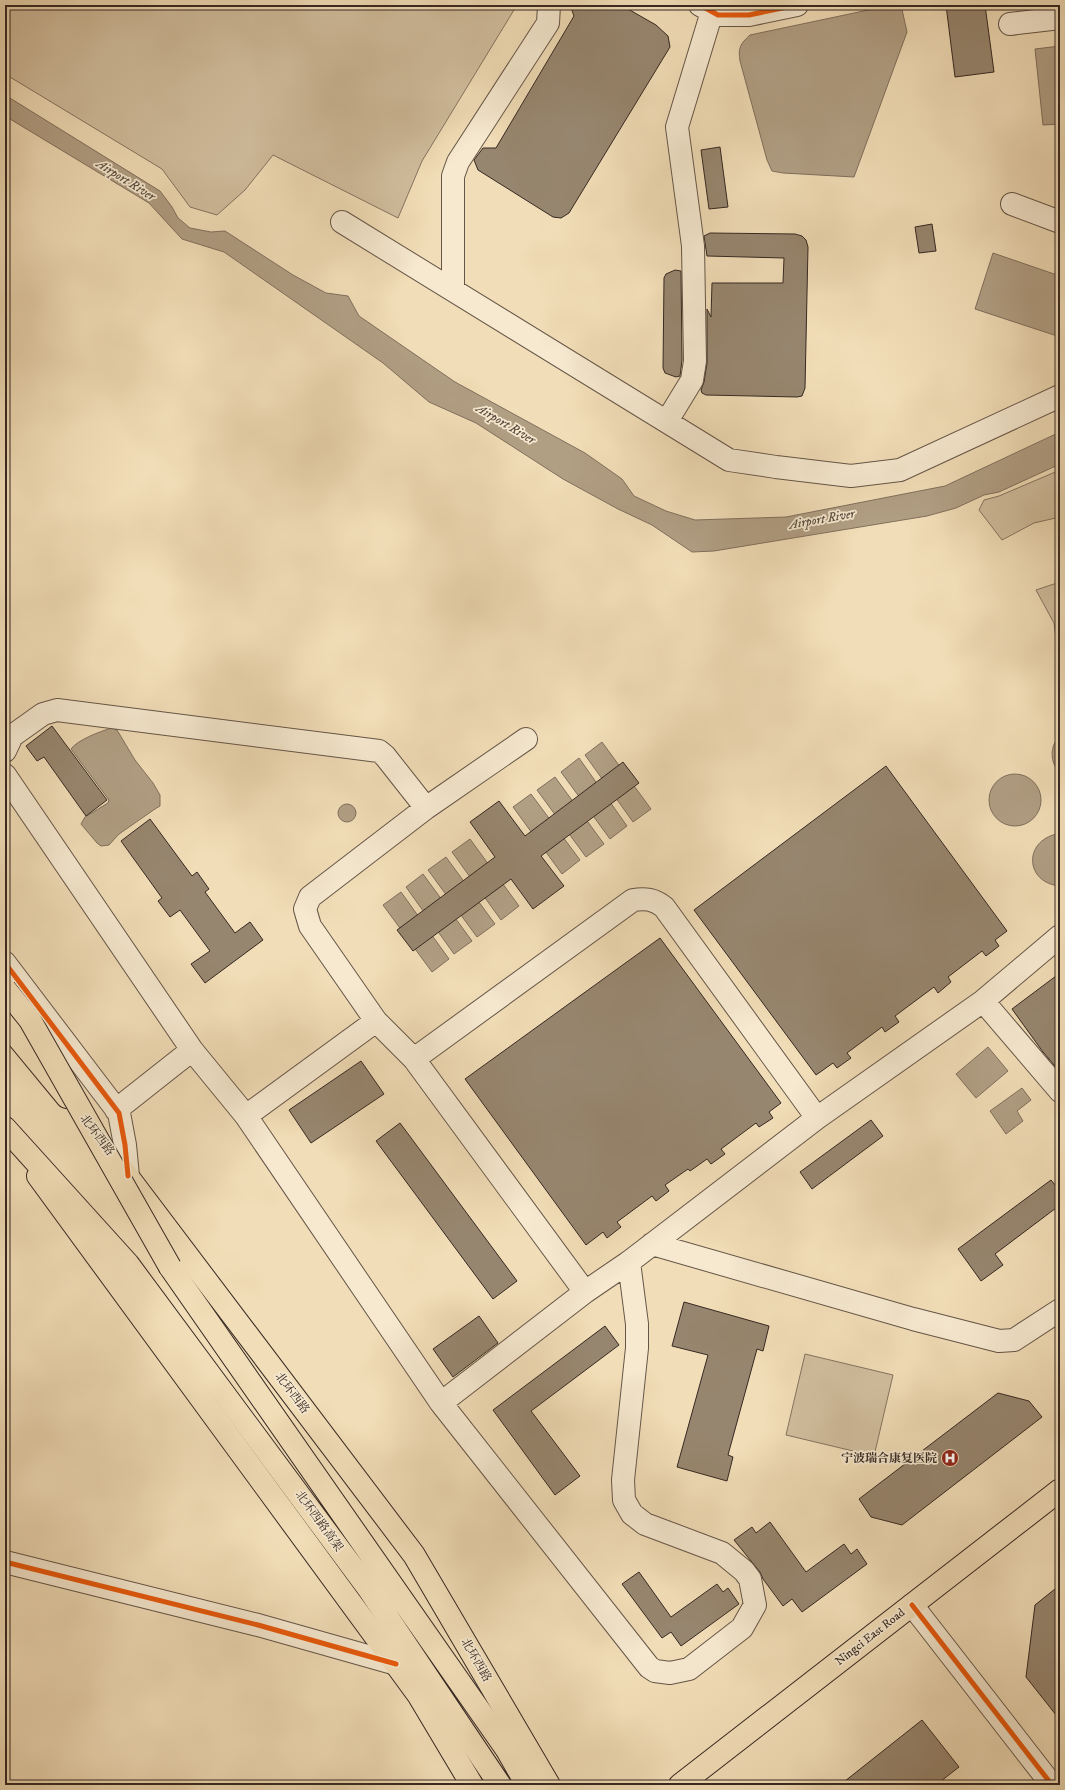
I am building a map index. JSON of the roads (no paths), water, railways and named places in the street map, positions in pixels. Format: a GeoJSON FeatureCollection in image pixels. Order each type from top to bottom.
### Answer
{"type":"FeatureCollection","features":[{"type":"Feature","properties":{"kind":"main road","name":"北环西路高架"},"geometry":{"type":"LineString","coordinates":[[5,989],[30,1020],[170,1267],[503,1744],[527,1785]]}},
{"type":"Feature","properties":{"kind":"main road","name":"北环西路"},"geometry":{"type":"LineString","coordinates":[[5,1022],[83,1117],[414,1555],[549,1785]]}},
{"type":"Feature","properties":{"kind":"main road","name":"北环西路高架"},"geometry":{"type":"LineString","coordinates":[[5,1128],[128,1264],[368,1588],[500,1785]]}},
{"type":"Feature","properties":{"kind":"main road"},"geometry":{"type":"LineString","coordinates":[[5,1132],[419,1696],[472,1785]]}},
{"type":"Feature","properties":{"kind":"main road","name":"Ningci East Road"},"geometry":{"type":"LineString","coordinates":[[680,1785],[1060,1490]]}},
{"type":"Feature","properties":{"kind":"street"},"geometry":{"type":"LineString","coordinates":[[453,290],[452,176],[458,162],[548,23],[549,5]]}},
{"type":"Feature","properties":{"kind":"street"},"geometry":{"type":"LineString","coordinates":[[666,421],[692,380],[695,361],[693,246],[677,127],[708,7],[718,15],[749,15],[797,5]]}},
{"type":"Feature","properties":{"kind":"street"},"geometry":{"type":"LineString","coordinates":[[1010,24],[1060,18]]}},
{"type":"Feature","properties":{"kind":"street"},"geometry":{"type":"LineString","coordinates":[[1012,204],[1060,222]]}},
{"type":"Feature","properties":{"kind":"street"},"geometry":{"type":"LineString","coordinates":[[342,222],[729,460],[776,468],[851,476],[900,470],[1060,396]]}},
{"type":"Feature","properties":{"kind":"street"},"geometry":{"type":"LineString","coordinates":[[5,751],[12,736],[43,714],[57,710],[379,751],[385,756],[426,808]]}},
{"type":"Feature","properties":{"kind":"street"},"geometry":{"type":"LineString","coordinates":[[526,739],[426,808],[310,897],[305,909],[310,926],[376,1021],[414,1060],[585,1292]]}},
{"type":"Feature","properties":{"kind":"street"},"geometry":{"type":"LineString","coordinates":[[5,775],[192,1050],[246,1116],[441,1403],[649,1667],[655,1671],[670,1673],[689,1669],[742,1628],[755,1605],[750,1579],[744,1571],[722,1553],[645,1524],[632,1514],[624,1500],[623,1480],[637,1348],[637,1324],[628,1262]]}},
{"type":"Feature","properties":{"kind":"street"},"geometry":{"type":"LineString","coordinates":[[414,1060],[633,900],[642,898],[655,901],[664,906],[817,1118]]}},
{"type":"Feature","properties":{"kind":"street"},"geometry":{"type":"LineString","coordinates":[[441,1403],[585,1292],[652,1244],[817,1118],[983,1001],[1060,936]]}},
{"type":"Feature","properties":{"kind":"street"},"geometry":{"type":"LineString","coordinates":[[5,963],[119,1114],[125,1145],[128,1176]]}},
{"type":"Feature","properties":{"kind":"street"},"geometry":{"type":"LineString","coordinates":[[983,1001],[1060,1091]]}},
{"type":"Feature","properties":{"kind":"street"},"geometry":{"type":"LineString","coordinates":[[246,1116],[376,1021]]}},
{"type":"Feature","properties":{"kind":"street"},"geometry":{"type":"LineString","coordinates":[[116,1110],[192,1050]]}},
{"type":"Feature","properties":{"kind":"street"},"geometry":{"type":"LineString","coordinates":[[652,1244],[913,1319],[999,1341],[1014,1340],[1060,1310]]}},
{"type":"Feature","properties":{"kind":"street"},"geometry":{"type":"LineString","coordinates":[[5,1562],[258,1625],[396,1664]]}},
{"type":"Feature","properties":{"kind":"street"},"geometry":{"type":"LineString","coordinates":[[912,1605],[1052,1785]]}},
{"type":"Feature","properties":{"kind":"water"},"geometry":{"type":"Polygon","coordinates":[[[892,5],[901,5],[907,32],[854,177],[772,171],[767,160],[740,61],[739,53],[744,41],[750,35],[892,5]]]}},
{"type":"Feature","properties":{"kind":"water"},"geometry":{"type":"Polygon","coordinates":[[[1060,46],[1060,124],[1043,125],[1035,49],[1060,46]]]}},
{"type":"Feature","properties":{"kind":"water","name":"Airport River"},"geometry":{"type":"Polygon","coordinates":[[[5,95],[160,191],[178,218],[190,228],[211,232],[225,231],[293,275],[326,293],[348,296],[359,316],[455,382],[585,453],[622,479],[634,496],[666,511],[695,520],[786,517],[945,486],[1060,432],[1060,464],[999,492],[984,495],[956,508],[927,516],[714,551],[692,552],[652,525],[618,509],[563,479],[476,423],[429,402],[383,363],[224,252],[182,239],[149,203],[5,116],[5,95]]]}},
{"type":"Feature","properties":{"kind":"water"},"geometry":{"type":"Polygon","coordinates":[[[993,253],[1060,276],[1060,337],[975,309],[993,253]]]}},
{"type":"Feature","properties":{"kind":"water"},"geometry":{"type":"Polygon","coordinates":[[[112,728],[117,730],[135,760],[153,783],[160,795],[160,806],[119,834],[109,845],[101,846],[81,824],[85,817],[108,803],[109,800],[71,749],[78,742],[112,728]]]}},
{"type":"Feature","properties":{"kind":"water"},"geometry":{"type":"Polygon","coordinates":[[[1060,736],[1060,773],[1054,764],[1052,754],[1056,740],[1060,736]]]}},
{"type":"Feature","properties":{"kind":"water"},"geometry":{"type":"Polygon","coordinates":[[[602,742],[651,809],[633,822],[585,755],[602,742]]]}},
{"type":"Feature","properties":{"kind":"water"},"geometry":{"type":"Polygon","coordinates":[[[579,758],[627,826],[610,839],[561,772],[579,758]]]}},
{"type":"Feature","properties":{"kind":"water"},"geometry":{"type":"Polygon","coordinates":[[[1015,774],[1029,778],[1037,786],[1041,800],[1037,814],[1029,822],[1015,826],[1001,822],[993,814],[989,800],[993,786],[1001,778],[1015,774]]]}},
{"type":"Feature","properties":{"kind":"water"},"geometry":{"type":"Polygon","coordinates":[[[555,777],[604,844],[586,857],[537,790],[555,777]]]}},
{"type":"Feature","properties":{"kind":"water"},"geometry":{"type":"Polygon","coordinates":[[[531,794],[580,860],[562,874],[513,807],[531,794]]]}},
{"type":"Feature","properties":{"kind":"water"},"geometry":{"type":"Polygon","coordinates":[[[343,804],[351,804],[356,809],[354,820],[351,822],[343,822],[338,817],[338,809],[343,804]]]}},
{"type":"Feature","properties":{"kind":"water"},"geometry":{"type":"Polygon","coordinates":[[[1060,834],[1060,886],[1048,883],[1040,878],[1035,870],[1033,862],[1034,853],[1038,845],[1046,838],[1060,834]]]}},
{"type":"Feature","properties":{"kind":"water"},"geometry":{"type":"Polygon","coordinates":[[[470,839],[519,906],[501,920],[452,852],[470,839]]]}},
{"type":"Feature","properties":{"kind":"water"},"geometry":{"type":"Polygon","coordinates":[[[446,857],[495,924],[477,937],[428,870],[446,857]]]}},
{"type":"Feature","properties":{"kind":"water"},"geometry":{"type":"Polygon","coordinates":[[[423,874],[472,941],[454,954],[406,887],[423,874]]]}},
{"type":"Feature","properties":{"kind":"water"},"geometry":{"type":"Polygon","coordinates":[[[401,892],[449,959],[432,972],[383,905],[401,892]]]}},
{"type":"Feature","properties":{"kind":"water"},"geometry":{"type":"Polygon","coordinates":[[[988,1047],[1008,1071],[976,1098],[956,1074],[988,1047]]]}},
{"type":"Feature","properties":{"kind":"water"},"geometry":{"type":"Polygon","coordinates":[[[1022,1088],[1031,1100],[1017,1111],[1023,1121],[1006,1134],[990,1111],[1022,1088]]]}},
{"type":"Feature","properties":{"kind":"place","name":"宁波瑞合康复医院"},"geometry":{"type":"Point","coordinates":[950,1458]}}]}
